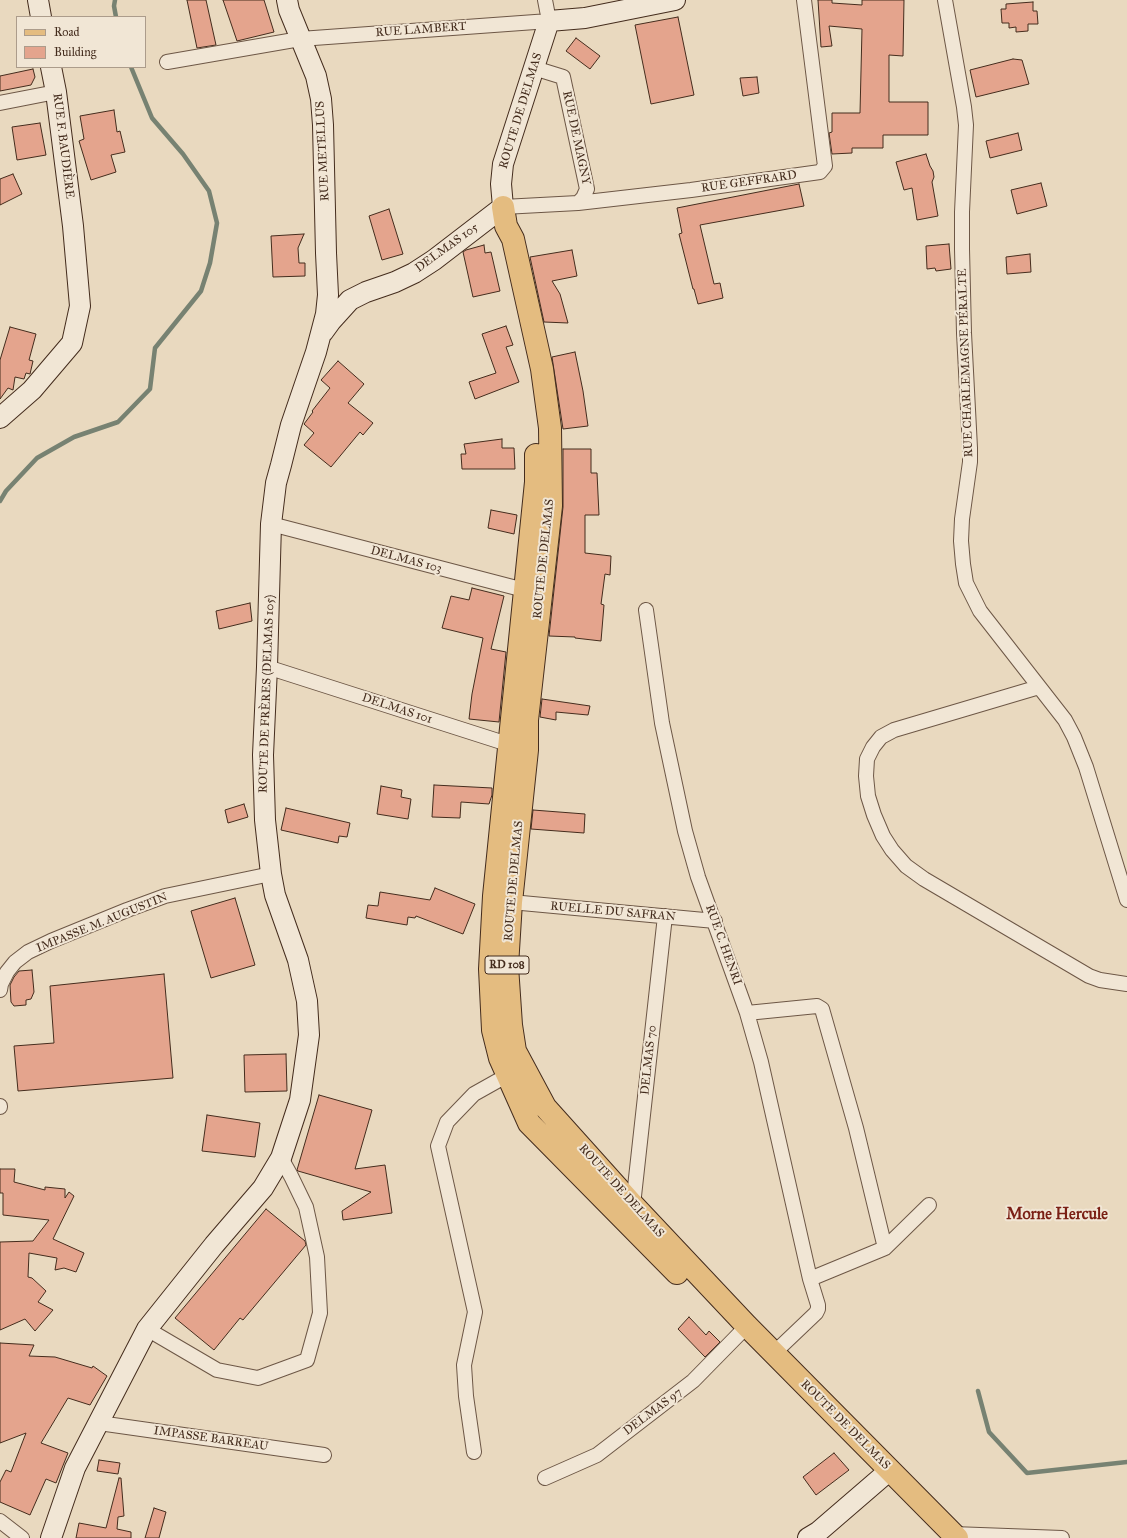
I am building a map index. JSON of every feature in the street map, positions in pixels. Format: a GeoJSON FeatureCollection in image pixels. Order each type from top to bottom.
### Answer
{"type":"FeatureCollection","features":[{"type":"Feature","properties":{"kind":"main road"},"geometry":{"type":"LineString","coordinates":[[38,0],[41,16]]}},
{"type":"Feature","properties":{"kind":"main road","name":"RUE METELLUS"},"geometry":{"type":"LineString","coordinates":[[287,0],[289,10],[300,39],[316,76],[321,99],[323,124],[326,260]]}},
{"type":"Feature","properties":{"kind":"main road","name":"RUE LAMBERT"},"geometry":{"type":"LineString","coordinates":[[549,21],[585,18],[675,0]]}},
{"type":"Feature","properties":{"kind":"main road","name":"ROUTE DE DELMAS"},"geometry":{"type":"LineString","coordinates":[[549,21],[503,164],[501,184],[504,216],[515,247],[542,369],[550,428],[551,506],[533,593],[527,720],[518,748],[494,896],[490,969],[493,1030],[500,1058],[515,1071],[545,1107],[633,1204],[741,1331],[774,1353],[884,1475]]}},
{"type":"Feature","properties":{"kind":"main road","name":"RUE F. BAUDIÈRE"},"geometry":{"type":"LineString","coordinates":[[0,418],[32,390],[72,343],[80,306],[73,226],[56,92],[51,68]]}},
{"type":"Feature","properties":{"kind":"main road","name":"DELMAS 105"},"geometry":{"type":"LineString","coordinates":[[320,338],[331,321],[350,300],[414,273],[504,216]]}},
{"type":"Feature","properties":{"kind":"main road"},"geometry":{"type":"LineString","coordinates":[[326,260],[334,278],[345,286],[366,292]]}},
{"type":"Feature","properties":{"kind":"main road","name":"ROUTE DE FRÈRES (DELMAS 105)"},"geometry":{"type":"LineString","coordinates":[[51,1538],[75,1468],[147,1329],[204,1257],[263,1188],[280,1158],[300,1100],[309,1035],[307,1001],[298,960],[275,895],[271,874],[265,820],[263,755],[271,524],[276,483],[291,425],[316,352],[326,314],[328,295],[326,260]]}},
{"type":"Feature","properties":{"kind":"main road","name":"ROUTE DE DELMAS"},"geometry":{"type":"LineString","coordinates":[[518,748],[512,902],[507,966],[511,1025],[515,1051],[515,1071],[529,1123],[689,1285],[741,1331],[884,1475],[949,1537]]}},
{"type":"Feature","properties":{"kind":"main road"},"geometry":{"type":"LineString","coordinates":[[808,1538],[818,1532],[884,1475]]}},
{"type":"Feature","properties":{"kind":"street"},"geometry":{"type":"LineString","coordinates":[[545,0],[549,21]]}},
{"type":"Feature","properties":{"kind":"street","name":"RUE GEFFRARD"},"geometry":{"type":"LineString","coordinates":[[504,216],[578,203],[691,190],[820,172],[825,166],[804,0]]}},
{"type":"Feature","properties":{"kind":"street","name":"RUE CHARLEMAGNE PÉRALTE"},"geometry":{"type":"LineString","coordinates":[[945,0],[966,125],[962,249],[964,341],[970,462],[962,519],[961,541],[966,583],[980,612],[1065,720],[1077,743],[1086,767],[1127,900]]}},
{"type":"Feature","properties":{"kind":"street","name":"RUE LAMBERT"},"geometry":{"type":"LineString","coordinates":[[166,62],[300,39],[549,21]]}},
{"type":"Feature","properties":{"kind":"street","name":"RUE DE MAGNY"},"geometry":{"type":"LineString","coordinates":[[534,68],[563,77],[587,189],[583,198],[578,203]]}},
{"type":"Feature","properties":{"kind":"street"},"geometry":{"type":"LineString","coordinates":[[0,103],[56,92]]}},
{"type":"Feature","properties":{"kind":"street","name":"DELMAS 103"},"geometry":{"type":"LineString","coordinates":[[271,524],[533,593]]}},
{"type":"Feature","properties":{"kind":"street","name":"RUE C. HENRI"},"geometry":{"type":"LineString","coordinates":[[646,610],[662,723],[685,831],[698,877],[747,1013],[761,1062],[810,1279],[818,1305],[816,1313],[774,1353]]}},
{"type":"Feature","properties":{"kind":"street","name":"DELMAS 101"},"geometry":{"type":"LineString","coordinates":[[267,667],[518,748]]}},
{"type":"Feature","properties":{"kind":"street"},"geometry":{"type":"LineString","coordinates":[[1039,687],[894,730],[881,737],[873,747],[867,759],[866,776],[868,796],[883,836],[892,850],[906,866],[924,879],[1089,976],[1100,980],[1127,984]]}},
{"type":"Feature","properties":{"kind":"street","name":"IMPASSE M. AUGUSTIN"},"geometry":{"type":"LineString","coordinates":[[0,990],[1,984],[7,972],[15,962],[28,952],[51,941],[166,896],[271,874]]}},
{"type":"Feature","properties":{"kind":"street","name":"RUELLE DU SAFRAN"},"geometry":{"type":"LineString","coordinates":[[512,902],[715,921]]}},
{"type":"Feature","properties":{"kind":"street","name":"DELMAS 70"},"geometry":{"type":"LineString","coordinates":[[633,1204],[665,916]]}},
{"type":"Feature","properties":{"kind":"street"},"geometry":{"type":"LineString","coordinates":[[747,1013],[817,1006],[822,1009],[856,1128],[885,1248]]}},
{"type":"Feature","properties":{"kind":"street"},"geometry":{"type":"LineString","coordinates":[[474,1452],[466,1396],[464,1365],[475,1312],[438,1146],[447,1122],[474,1094],[515,1071]]}},
{"type":"Feature","properties":{"kind":"street"},"geometry":{"type":"LineString","coordinates":[[147,1329],[217,1370],[258,1378],[307,1360],[320,1313],[317,1257],[306,1207],[291,1176],[280,1158]]}},
{"type":"Feature","properties":{"kind":"street"},"geometry":{"type":"LineString","coordinates":[[810,1279],[885,1248],[929,1205]]}},
{"type":"Feature","properties":{"kind":"street","name":"DELMAS 97"},"geometry":{"type":"LineString","coordinates":[[545,1478],[597,1455],[693,1381],[741,1331]]}},
{"type":"Feature","properties":{"kind":"street","name":"IMPASSE BARREAU"},"geometry":{"type":"LineString","coordinates":[[99,1423],[324,1455]]}},
{"type":"Feature","properties":{"kind":"street"},"geometry":{"type":"LineString","coordinates":[[0,1521],[22,1538]]}},
{"type":"Feature","properties":{"kind":"street"},"geometry":{"type":"LineString","coordinates":[[949,1537],[1062,1538]]}},
{"type":"Feature","properties":{"kind":"building"},"geometry":{"type":"Polygon","coordinates":[[[187,0],[206,0],[216,45],[197,48],[187,0]]]}},
{"type":"Feature","properties":{"kind":"building"},"geometry":{"type":"Polygon","coordinates":[[[223,0],[264,0],[274,32],[237,41],[223,0]]]}},
{"type":"Feature","properties":{"kind":"building"},"geometry":{"type":"Polygon","coordinates":[[[818,0],[832,0],[832,3],[862,5],[862,0],[904,0],[903,56],[889,55],[889,102],[928,102],[928,135],[883,135],[883,148],[852,148],[852,153],[832,154],[829,133],[832,132],[832,113],[860,113],[862,29],[829,26],[832,46],[821,47],[818,0]]]}},
{"type":"Feature","properties":{"kind":"building"},"geometry":{"type":"Polygon","coordinates":[[[1033,2],[1033,11],[1037,11],[1038,24],[1028,24],[1028,31],[1016,32],[1016,27],[1009,28],[1009,23],[1002,23],[1001,9],[1006,9],[1006,4],[1033,2]]]}},
{"type":"Feature","properties":{"kind":"building"},"geometry":{"type":"Polygon","coordinates":[[[678,17],[694,95],[651,104],[635,25],[678,17]]]}},
{"type":"Feature","properties":{"kind":"building"},"geometry":{"type":"Polygon","coordinates":[[[576,38],[600,56],[590,69],[566,51],[576,38]]]}},
{"type":"Feature","properties":{"kind":"building"},"geometry":{"type":"Polygon","coordinates":[[[1013,59],[1022,60],[1029,84],[976,97],[970,70],[1013,59]]]}},
{"type":"Feature","properties":{"kind":"building"},"geometry":{"type":"Polygon","coordinates":[[[33,69],[35,77],[31,85],[0,91],[0,76],[33,69]]]}},
{"type":"Feature","properties":{"kind":"building"},"geometry":{"type":"Polygon","coordinates":[[[757,77],[759,93],[743,96],[740,78],[757,77]]]}},
{"type":"Feature","properties":{"kind":"building"},"geometry":{"type":"Polygon","coordinates":[[[114,110],[117,132],[120,131],[125,152],[111,155],[116,172],[91,180],[79,141],[84,139],[80,116],[114,110]]]}},
{"type":"Feature","properties":{"kind":"building"},"geometry":{"type":"Polygon","coordinates":[[[40,123],[46,155],[17,160],[12,127],[40,123]]]}},
{"type":"Feature","properties":{"kind":"building"},"geometry":{"type":"Polygon","coordinates":[[[1018,133],[1022,150],[990,158],[986,141],[1018,133]]]}},
{"type":"Feature","properties":{"kind":"building"},"geometry":{"type":"Polygon","coordinates":[[[926,154],[933,171],[934,177],[932,182],[938,216],[917,220],[912,188],[904,190],[896,162],[926,154]]]}},
{"type":"Feature","properties":{"kind":"building"},"geometry":{"type":"Polygon","coordinates":[[[13,174],[22,194],[0,205],[0,179],[13,174]]]}},
{"type":"Feature","properties":{"kind":"building"},"geometry":{"type":"Polygon","coordinates":[[[1041,183],[1047,206],[1017,214],[1011,190],[1041,183]]]}},
{"type":"Feature","properties":{"kind":"building"},"geometry":{"type":"Polygon","coordinates":[[[799,184],[804,206],[700,225],[714,284],[720,283],[723,298],[698,304],[679,234],[682,233],[677,208],[799,184]]]}},
{"type":"Feature","properties":{"kind":"building"},"geometry":{"type":"Polygon","coordinates":[[[389,209],[403,254],[382,260],[369,216],[389,209]]]}},
{"type":"Feature","properties":{"kind":"building"},"geometry":{"type":"Polygon","coordinates":[[[304,234],[298,248],[299,263],[305,263],[305,276],[273,277],[271,236],[304,234]]]}},
{"type":"Feature","properties":{"kind":"building"},"geometry":{"type":"Polygon","coordinates":[[[949,244],[951,269],[936,271],[935,268],[927,269],[926,246],[949,244]]]}},
{"type":"Feature","properties":{"kind":"building"},"geometry":{"type":"Polygon","coordinates":[[[484,245],[485,253],[491,252],[500,291],[473,297],[463,252],[484,245]]]}},
{"type":"Feature","properties":{"kind":"building"},"geometry":{"type":"Polygon","coordinates":[[[572,250],[577,276],[552,281],[560,294],[568,323],[544,322],[530,257],[572,250]]]}},
{"type":"Feature","properties":{"kind":"building"},"geometry":{"type":"Polygon","coordinates":[[[1030,254],[1031,272],[1007,274],[1006,257],[1030,254]]]}},
{"type":"Feature","properties":{"kind":"building"},"geometry":{"type":"Polygon","coordinates":[[[506,326],[513,345],[506,347],[519,382],[475,399],[469,382],[496,373],[482,334],[506,326]]]}},
{"type":"Feature","properties":{"kind":"building"},"geometry":{"type":"Polygon","coordinates":[[[10,327],[36,334],[29,360],[33,361],[30,374],[26,373],[24,379],[15,377],[13,390],[8,388],[0,399],[0,360],[10,327]]]}},
{"type":"Feature","properties":{"kind":"building"},"geometry":{"type":"Polygon","coordinates":[[[575,352],[588,426],[563,429],[552,357],[575,352]]]}},
{"type":"Feature","properties":{"kind":"building"},"geometry":{"type":"Polygon","coordinates":[[[338,361],[364,384],[348,403],[373,423],[363,435],[360,432],[331,467],[304,445],[314,433],[304,424],[330,388],[321,380],[338,361]]]}},
{"type":"Feature","properties":{"kind":"building"},"geometry":{"type":"Polygon","coordinates":[[[502,439],[502,448],[514,448],[515,469],[462,469],[461,454],[466,454],[464,444],[502,439]]]}},
{"type":"Feature","properties":{"kind":"building"},"geometry":{"type":"Polygon","coordinates":[[[563,449],[591,449],[591,473],[597,473],[599,515],[585,515],[585,553],[611,556],[610,575],[605,574],[601,604],[604,605],[601,641],[575,637],[549,636],[563,507],[563,449]]]}},
{"type":"Feature","properties":{"kind":"building"},"geometry":{"type":"Polygon","coordinates":[[[491,510],[517,515],[514,534],[488,528],[491,510]]]}},
{"type":"Feature","properties":{"kind":"building"},"geometry":{"type":"Polygon","coordinates":[[[472,588],[504,596],[491,649],[506,652],[499,722],[469,719],[472,694],[483,638],[442,628],[451,596],[469,600],[472,588]]]}},
{"type":"Feature","properties":{"kind":"building"},"geometry":{"type":"Polygon","coordinates":[[[250,603],[252,621],[219,629],[216,611],[250,603]]]}},
{"type":"Feature","properties":{"kind":"building"},"geometry":{"type":"Polygon","coordinates":[[[542,699],[590,706],[588,715],[556,712],[556,720],[540,717],[542,699]]]}},
{"type":"Feature","properties":{"kind":"building"},"geometry":{"type":"Polygon","coordinates":[[[434,785],[492,788],[492,795],[489,804],[461,802],[460,818],[432,817],[434,785]]]}},
{"type":"Feature","properties":{"kind":"building"},"geometry":{"type":"Polygon","coordinates":[[[381,786],[402,790],[401,797],[411,799],[408,819],[377,814],[381,786]]]}},
{"type":"Feature","properties":{"kind":"building"},"geometry":{"type":"Polygon","coordinates":[[[244,804],[248,817],[228,823],[225,810],[244,804]]]}},
{"type":"Feature","properties":{"kind":"building"},"geometry":{"type":"Polygon","coordinates":[[[286,808],[350,823],[347,837],[339,836],[338,843],[281,830],[286,808]]]}},
{"type":"Feature","properties":{"kind":"building"},"geometry":{"type":"Polygon","coordinates":[[[533,810],[585,814],[584,833],[531,829],[533,810]]]}},
{"type":"Feature","properties":{"kind":"building"},"geometry":{"type":"Polygon","coordinates":[[[435,888],[475,904],[463,934],[416,916],[415,918],[408,917],[407,925],[366,918],[368,905],[378,906],[380,892],[430,900],[435,888]]]}},
{"type":"Feature","properties":{"kind":"building"},"geometry":{"type":"Polygon","coordinates":[[[235,898],[255,965],[211,978],[191,911],[235,898]]]}},
{"type":"Feature","properties":{"kind":"building"},"geometry":{"type":"Polygon","coordinates":[[[32,970],[34,992],[31,999],[26,1000],[26,1005],[14,1006],[11,1002],[10,985],[14,977],[19,971],[32,970]]]}},
{"type":"Feature","properties":{"kind":"building"},"geometry":{"type":"Polygon","coordinates":[[[164,974],[173,1078],[18,1091],[14,1046],[54,1043],[50,986],[164,974]]]}},
{"type":"Feature","properties":{"kind":"building"},"geometry":{"type":"Polygon","coordinates":[[[286,1054],[287,1091],[245,1092],[244,1055],[286,1054]]]}},
{"type":"Feature","properties":{"kind":"building"},"geometry":{"type":"Polygon","coordinates":[[[319,1095],[372,1110],[355,1169],[385,1165],[392,1213],[343,1220],[342,1211],[371,1192],[297,1170],[319,1095]]]}},
{"type":"Feature","properties":{"kind":"building"},"geometry":{"type":"Polygon","coordinates":[[[207,1115],[260,1123],[255,1157],[202,1151],[207,1115]]]}},
{"type":"Feature","properties":{"kind":"building"},"geometry":{"type":"Polygon","coordinates":[[[0,1169],[15,1169],[14,1182],[45,1190],[45,1187],[65,1189],[65,1198],[69,1192],[74,1196],[53,1239],[84,1253],[76,1272],[64,1268],[55,1270],[57,1258],[29,1253],[28,1277],[32,1278],[46,1291],[38,1302],[53,1310],[35,1331],[25,1319],[0,1330],[0,1242],[33,1241],[49,1220],[3,1215],[3,1193],[0,1193],[0,1169]]]}},
{"type":"Feature","properties":{"kind":"building"},"geometry":{"type":"Polygon","coordinates":[[[266,1209],[305,1241],[306,1245],[243,1320],[240,1318],[214,1350],[175,1318],[266,1209]]]}},
{"type":"Feature","properties":{"kind":"building"},"geometry":{"type":"Polygon","coordinates":[[[689,1317],[706,1335],[709,1331],[720,1342],[705,1357],[678,1329],[689,1317]]]}},
{"type":"Feature","properties":{"kind":"building"},"geometry":{"type":"Polygon","coordinates":[[[0,1343],[34,1345],[29,1356],[55,1357],[92,1368],[93,1366],[107,1376],[90,1405],[68,1398],[41,1443],[68,1453],[56,1483],[46,1479],[30,1515],[0,1502],[0,1482],[6,1470],[11,1472],[26,1433],[0,1443],[0,1343]]]}},
{"type":"Feature","properties":{"kind":"building"},"geometry":{"type":"Polygon","coordinates":[[[834,1453],[849,1470],[816,1495],[803,1477],[834,1453]]]}},
{"type":"Feature","properties":{"kind":"building"},"geometry":{"type":"Polygon","coordinates":[[[99,1460],[120,1463],[118,1474],[97,1471],[99,1460]]]}},
{"type":"Feature","properties":{"kind":"building"},"geometry":{"type":"Polygon","coordinates":[[[119,1478],[121,1478],[124,1516],[118,1517],[117,1529],[131,1532],[131,1538],[76,1538],[79,1523],[106,1528],[119,1478]]]}},
{"type":"Feature","properties":{"kind":"building"},"geometry":{"type":"Polygon","coordinates":[[[154,1508],[166,1512],[159,1538],[145,1538],[154,1508]]]}},
{"type":"Feature","properties":{"kind":"waterway"},"geometry":{"type":"LineString","coordinates":[[115,0],[114,6],[116,16]]}},
{"type":"Feature","properties":{"kind":"waterway"},"geometry":{"type":"LineString","coordinates":[[0,501],[6,491],[37,458],[74,437],[118,422],[150,389],[155,348],[201,291],[210,263],[217,223],[209,191],[183,154],[152,118],[131,68]]}},
{"type":"Feature","properties":{"kind":"waterway"},"geometry":{"type":"LineString","coordinates":[[978,1391],[989,1432],[1027,1473],[1127,1462]]}},
{"type":"Feature","properties":{"kind":"district","name":"Morne Hercule"},"geometry":{"type":"Point","coordinates":[1057,1215]}}]}
